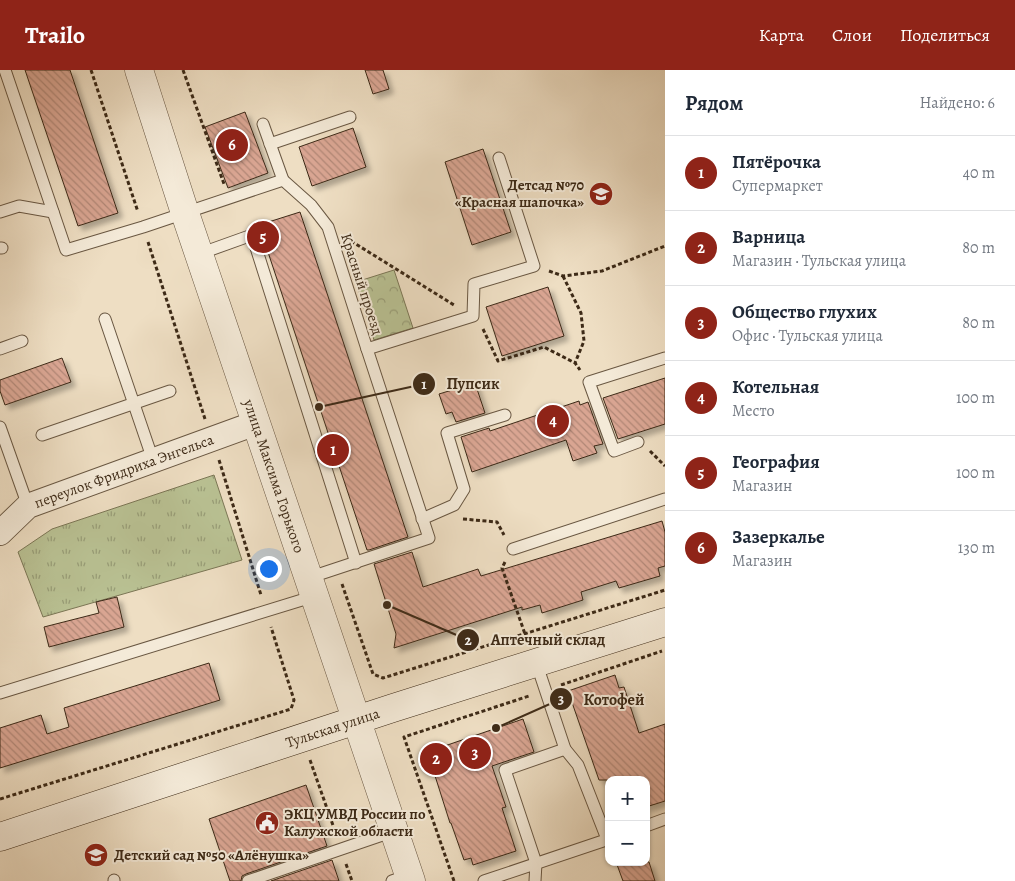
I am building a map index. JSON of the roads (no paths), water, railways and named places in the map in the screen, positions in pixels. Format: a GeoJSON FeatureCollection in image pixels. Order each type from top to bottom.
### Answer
{"type":"FeatureCollection","features":[{"type":"Feature","properties":{"kind":"street","name":"улица Максима Горького"},"geometry":{"type":"LineString","coordinates":[[139,70],[185,213],[394,831],[404,879]]}},
{"type":"Feature","properties":{"kind":"street","name":"переулок Фридриха Энгельса"},"geometry":{"type":"LineString","coordinates":[[0,533],[28,506],[256,423]]}},
{"type":"Feature","properties":{"kind":"street","name":"Тульская улица"},"geometry":{"type":"LineString","coordinates":[[0,837],[356,720],[665,622]]}},
{"type":"Feature","properties":{"kind":"lane"},"geometry":{"type":"LineString","coordinates":[[5,70],[66,250],[143,227],[283,180],[263,124]]}},
{"type":"Feature","properties":{"kind":"lane"},"geometry":{"type":"LineString","coordinates":[[270,144],[350,116]]}},
{"type":"Feature","properties":{"kind":"lane","name":"Красный проезд"},"geometry":{"type":"LineString","coordinates":[[283,180],[311,205],[328,227],[367,349],[473,316],[474,284],[534,266],[499,158]]}},
{"type":"Feature","properties":{"kind":"lane"},"geometry":{"type":"LineString","coordinates":[[0,212],[19,206],[53,212]]}},
{"type":"Feature","properties":{"kind":"lane"},"geometry":{"type":"LineString","coordinates":[[199,254],[252,235],[356,563]]}},
{"type":"Feature","properties":{"kind":"lane"},"geometry":{"type":"LineString","coordinates":[[105,319],[153,460]]}},
{"type":"Feature","properties":{"kind":"lane"},"geometry":{"type":"LineString","coordinates":[[0,349],[22,341]]}},
{"type":"Feature","properties":{"kind":"lane"},"geometry":{"type":"LineString","coordinates":[[0,693],[266,612],[356,563],[429,538],[367,349]]}},
{"type":"Feature","properties":{"kind":"lane"},"geometry":{"type":"LineString","coordinates":[[638,442],[614,451],[589,382],[665,358]]}},
{"type":"Feature","properties":{"kind":"lane"},"geometry":{"type":"LineString","coordinates":[[42,436],[170,391]]}},
{"type":"Feature","properties":{"kind":"lane"},"geometry":{"type":"LineString","coordinates":[[422,519],[454,505],[464,489],[447,432],[505,415]]}},
{"type":"Feature","properties":{"kind":"lane"},"geometry":{"type":"LineString","coordinates":[[0,427],[28,506]]}},
{"type":"Feature","properties":{"kind":"lane"},"geometry":{"type":"LineString","coordinates":[[512,549],[665,499]]}},
{"type":"Feature","properties":{"kind":"lane"},"geometry":{"type":"LineString","coordinates":[[536,662],[566,749],[578,764],[605,832]]}},
{"type":"Feature","properties":{"kind":"lane"},"geometry":{"type":"LineString","coordinates":[[535,881],[536,863],[505,770],[566,749]]}},
{"type":"Feature","properties":{"kind":"lane"},"geometry":{"type":"LineString","coordinates":[[650,825],[665,819]]}},
{"type":"Feature","properties":{"kind":"lane"},"geometry":{"type":"LineString","coordinates":[[248,881],[394,831]]}},
{"type":"Feature","properties":{"kind":"lane"},"geometry":{"type":"LineString","coordinates":[[484,881],[605,840]]}},
{"type":"Feature","properties":{"kind":"place","name":"Зазеркалье"},"geometry":{"type":"Point","coordinates":[232,145]}},
{"type":"Feature","properties":{"kind":"place","name":"Детсад №70 «Красная шапочка»"},"geometry":{"type":"Point","coordinates":[601,194]}},
{"type":"Feature","properties":{"kind":"place","name":"География"},"geometry":{"type":"Point","coordinates":[263,237]}},
{"type":"Feature","properties":{"kind":"place","name":"Пупсик"},"geometry":{"type":"Point","coordinates":[319,407]}},
{"type":"Feature","properties":{"kind":"place","name":"Котельная"},"geometry":{"type":"Point","coordinates":[553,421]}},
{"type":"Feature","properties":{"kind":"place","name":"Пятёрочка"},"geometry":{"type":"Point","coordinates":[333,450]}},
{"type":"Feature","properties":{"kind":"place","name":"Аптечный склад"},"geometry":{"type":"Point","coordinates":[387,605]}},
{"type":"Feature","properties":{"kind":"place","name":"Котофей"},"geometry":{"type":"Point","coordinates":[496,728]}},
{"type":"Feature","properties":{"kind":"place","name":"Общество глухих"},"geometry":{"type":"Point","coordinates":[475,753]}},
{"type":"Feature","properties":{"kind":"place","name":"Варница"},"geometry":{"type":"Point","coordinates":[436,759]}},
{"type":"Feature","properties":{"kind":"place","name":"ЭКЦ УМВД России по Калужской области"},"geometry":{"type":"Point","coordinates":[267,823]}},
{"type":"Feature","properties":{"kind":"place","name":"Детский сад №50 «Алёнушка»"},"geometry":{"type":"Point","coordinates":[96,855]}}]}
